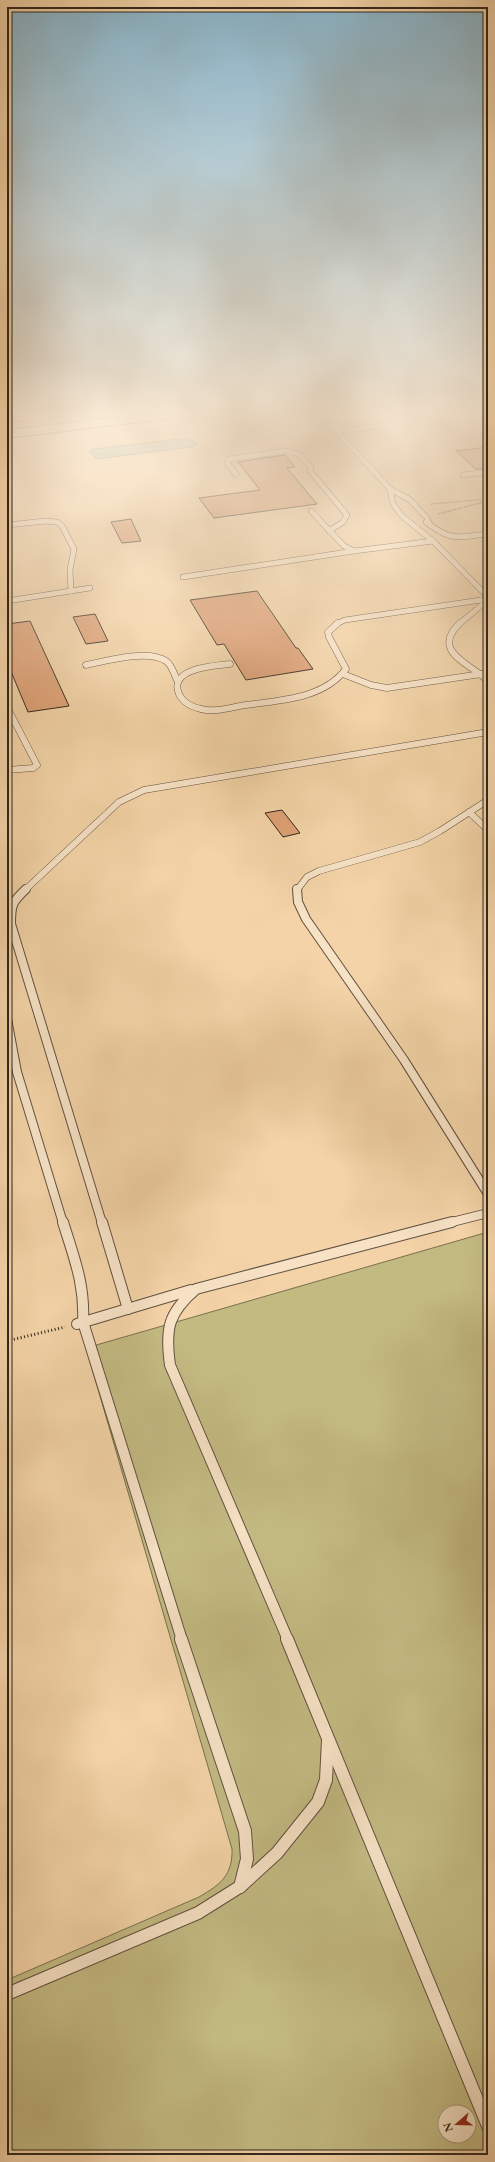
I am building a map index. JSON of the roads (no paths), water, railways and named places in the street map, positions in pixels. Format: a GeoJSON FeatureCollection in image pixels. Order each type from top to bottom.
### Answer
{"type":"FeatureCollection","features":[{"type":"Feature","properties":{"kind":"lane"},"geometry":{"type":"LineString","coordinates":[[312,512],[348,549],[354,551]]}},
{"type":"Feature","properties":{"kind":"lane"},"geometry":{"type":"LineString","coordinates":[[329,531],[343,522],[347,515],[344,512]]}},
{"type":"Feature","properties":{"kind":"lane"},"geometry":{"type":"LineString","coordinates":[[399,512],[433,541],[488,599]]}},
{"type":"Feature","properties":{"kind":"lane"},"geometry":{"type":"LineString","coordinates":[[415,512],[442,534],[451,537],[488,534]]}},
{"type":"Feature","properties":{"kind":"lane"},"geometry":{"type":"LineString","coordinates":[[7,525],[50,521],[62,526],[74,549],[70,570],[71,591]]}},
{"type":"Feature","properties":{"kind":"lane"},"geometry":{"type":"LineString","coordinates":[[183,577],[354,551],[433,541]]}},
{"type":"Feature","properties":{"kind":"lane"},"geometry":{"type":"LineString","coordinates":[[7,600],[90,588]]}},
{"type":"Feature","properties":{"kind":"lane"},"geometry":{"type":"LineString","coordinates":[[488,599],[455,628],[449,635],[448,642],[448,648],[454,656],[485,674],[488,681]]}},
{"type":"Feature","properties":{"kind":"lane"},"geometry":{"type":"LineString","coordinates":[[86,665],[152,656],[166,661],[171,666],[177,680],[176,684],[179,696],[184,702],[192,707],[213,710],[300,696],[325,688],[343,674],[346,669],[344,663],[328,639],[328,632],[334,625],[344,620],[488,599]]}},
{"type":"Feature","properties":{"kind":"lane"},"geometry":{"type":"LineString","coordinates":[[177,680],[191,672],[230,664]]}},
{"type":"Feature","properties":{"kind":"lane"},"geometry":{"type":"LineString","coordinates":[[343,674],[371,685],[387,688],[485,674]]}},
{"type":"Feature","properties":{"kind":"lane"},"geometry":{"type":"LineString","coordinates":[[7,707],[37,765],[34,767],[7,770]]}},
{"type":"Feature","properties":{"kind":"lane"},"geometry":{"type":"LineString","coordinates":[[128,1309],[10,930],[11,907],[20,894],[119,802],[135,794],[163,787],[488,732]]}},
{"type":"Feature","properties":{"kind":"lane"},"geometry":{"type":"LineString","coordinates":[[488,800],[437,833],[408,847],[339,864],[312,874],[298,886],[296,894],[297,902],[306,919],[404,1060],[488,1194]]}},
{"type":"Feature","properties":{"kind":"lane"},"geometry":{"type":"LineString","coordinates":[[469,812],[488,830]]}},
{"type":"Feature","properties":{"kind":"lane"},"geometry":{"type":"LineString","coordinates":[[7,1019],[14,1048],[17,1072],[82,1284],[84,1302],[80,1323],[180,1635],[245,1831],[249,1850],[248,1866],[240,1887]]}},
{"type":"Feature","properties":{"kind":"lane"},"geometry":{"type":"LineString","coordinates":[[80,1323],[196,1289],[488,1213]]}},
{"type":"Feature","properties":{"kind":"lane"},"geometry":{"type":"LineString","coordinates":[[196,1289],[177,1307],[169,1320],[168,1349],[170,1365],[328,1735],[488,2126]]}},
{"type":"Feature","properties":{"kind":"lane"},"geometry":{"type":"LineString","coordinates":[[7,1994],[198,1913],[220,1902],[240,1887],[268,1864],[282,1849],[318,1802],[327,1777],[328,1735]]}}]}
